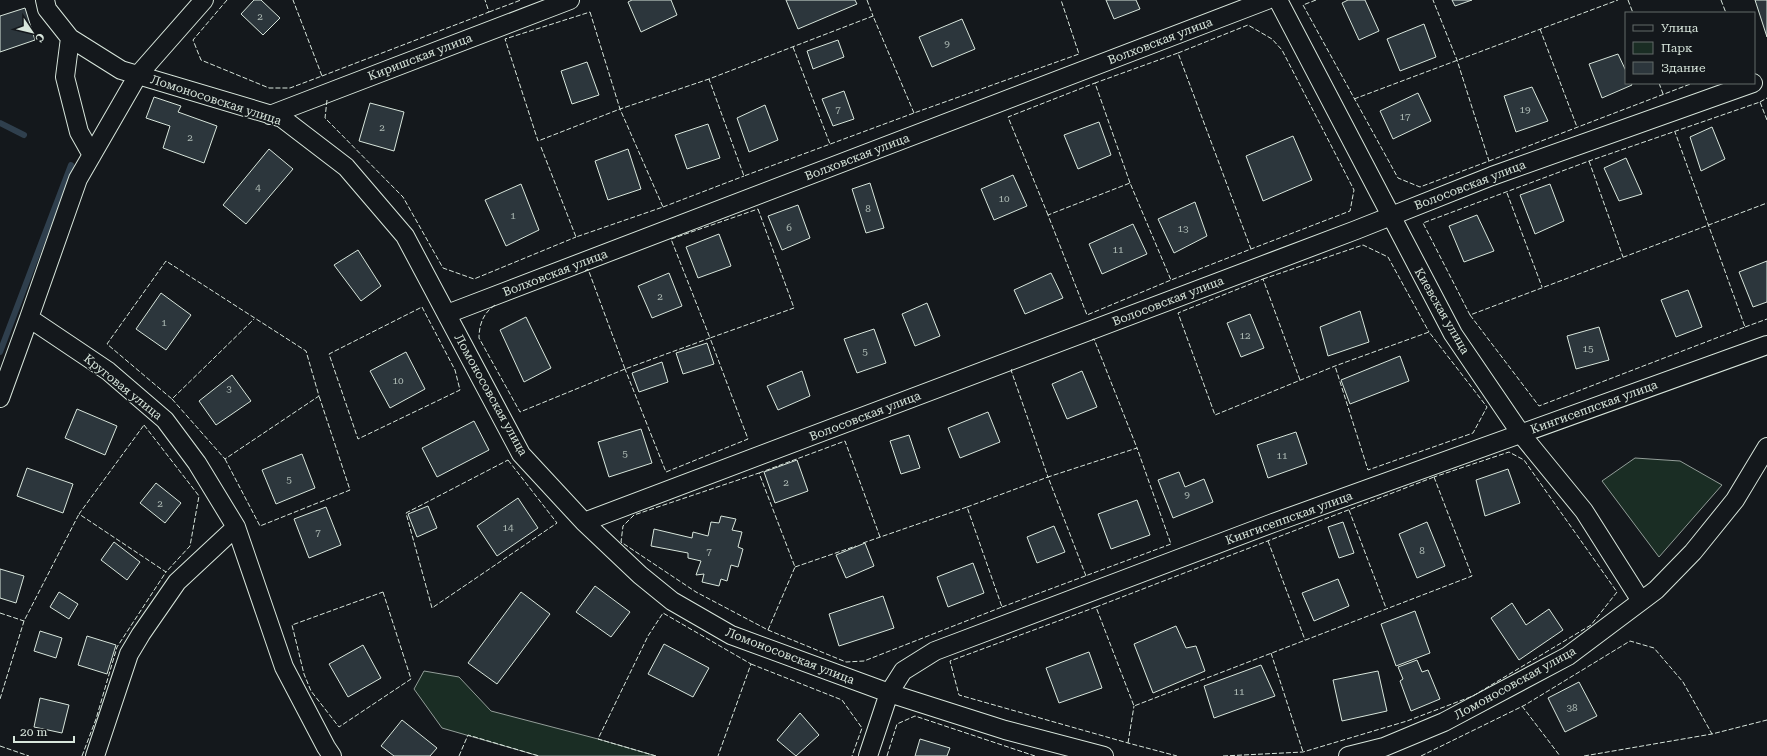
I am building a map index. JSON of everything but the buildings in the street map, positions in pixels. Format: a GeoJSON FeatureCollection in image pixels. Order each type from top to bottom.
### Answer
{"type":"FeatureCollection","features":[{"type":"Feature","properties":{"kind":"street"},"geometry":{"type":"LineString","coordinates":[[0,398],[30,318],[78,179],[138,75],[204,0]]}},
{"type":"Feature","properties":{"kind":"street","name":"Киришская улица"},"geometry":{"type":"LineString","coordinates":[[270,115],[570,0]]}},
{"type":"Feature","properties":{"kind":"street","name":"Волховская улица"},"geometry":{"type":"LineString","coordinates":[[447,314],[1267,0]]}},
{"type":"Feature","properties":{"kind":"street","name":"Киевская улица"},"geometry":{"type":"LineString","coordinates":[[1278,0],[1453,334],[1521,434],[1584,511],[1641,601]]}},
{"type":"Feature","properties":{"kind":"street","name":"Ломоносовская улица"},"geometry":{"type":"LineString","coordinates":[[46,4],[70,38],[121,70],[282,118],[346,167],[405,236],[521,454],[584,522],[640,575],[672,601],[731,635],[889,693],[1005,730],[1104,756]]}},
{"type":"Feature","properties":{"kind":"street"},"geometry":{"type":"LineString","coordinates":[[70,38],[65,77],[79,132],[92,155]]}},
{"type":"Feature","properties":{"kind":"street","name":"Волосовская улица"},"geometry":{"type":"LineString","coordinates":[[1755,82],[1767,78]]}},
{"type":"Feature","properties":{"kind":"street","name":"Волосовская улица"},"geometry":{"type":"LineString","coordinates":[[584,522],[1356,230],[1492,176],[1750,84]]}},
{"type":"Feature","properties":{"kind":"street","name":"Круговая улица"},"geometry":{"type":"LineString","coordinates":[[30,318],[108,371],[165,420],[197,463],[236,527],[284,667],[332,756]]}},
{"type":"Feature","properties":{"kind":"street","name":"Кингисеппская улица"},"geometry":{"type":"LineString","coordinates":[[868,756],[889,693],[903,671],[935,651],[1274,523],[1767,344]]}},
{"type":"Feature","properties":{"kind":"street","name":"Ломоносовская улица"},"geometry":{"type":"LineString","coordinates":[[1348,756],[1384,747],[1444,722],[1568,656],[1656,590],[1693,552],[1735,500],[1767,447]]}},
{"type":"Feature","properties":{"kind":"street"},"geometry":{"type":"LineString","coordinates":[[95,756],[129,654],[141,634],[177,582],[236,527]]}},
{"type":"Feature","properties":{"kind":"green space"},"geometry":{"type":"Polygon","coordinates":[[[1635,458],[1680,461],[1722,485],[1659,557],[1602,481],[1635,458]]]}},
{"type":"Feature","properties":{"kind":"green space"},"geometry":{"type":"Polygon","coordinates":[[[424,671],[459,677],[491,711],[656,756],[539,756],[442,728],[414,689],[424,671]]]}},
{"type":"Feature","properties":{"kind":"waterway"},"geometry":{"type":"LineString","coordinates":[[0,123],[24,135]]}},
{"type":"Feature","properties":{"kind":"waterway"},"geometry":{"type":"LineString","coordinates":[[0,352],[71,165]]}},
{"type":"Feature","properties":{"kind":"fence"},"geometry":{"type":"LineString","coordinates":[[227,0],[193,40],[201,60],[269,88],[290,88],[322,76],[293,0]]}},
{"type":"Feature","properties":{"kind":"fence"},"geometry":{"type":"LineString","coordinates":[[322,76],[489,12],[485,0]]}},
{"type":"Feature","properties":{"kind":"fence"},"geometry":{"type":"LineString","coordinates":[[489,12],[521,0]]}},
{"type":"Feature","properties":{"kind":"fence"},"geometry":{"type":"LineString","coordinates":[[867,0],[873,16]]}},
{"type":"Feature","properties":{"kind":"fence"},"geometry":{"type":"LineString","coordinates":[[914,113],[873,16],[709,79],[744,176],[1079,54],[1061,0]]}},
{"type":"Feature","properties":{"kind":"fence"},"geometry":{"type":"LineString","coordinates":[[1316,0],[1303,5],[1398,178],[1420,187],[1489,161],[1457,60],[1433,0]]}},
{"type":"Feature","properties":{"kind":"fence"},"geometry":{"type":"LineString","coordinates":[[1354,99],[1618,0]]}},
{"type":"Feature","properties":{"kind":"fence"},"geometry":{"type":"LineString","coordinates":[[1628,0],[1633,12]]}},
{"type":"Feature","properties":{"kind":"fence"},"geometry":{"type":"LineString","coordinates":[[1721,0],[1726,12]]}},
{"type":"Feature","properties":{"kind":"fence"},"geometry":{"type":"LineString","coordinates":[[590,12],[620,109],[538,141],[505,39],[590,12]]}},
{"type":"Feature","properties":{"kind":"fence"},"geometry":{"type":"LineString","coordinates":[[1178,53],[1248,25],[1272,39],[1282,50],[1354,190],[1350,211],[1251,249]]}},
{"type":"Feature","properties":{"kind":"fence"},"geometry":{"type":"LineString","coordinates":[[1540,29],[1577,127]]}},
{"type":"Feature","properties":{"kind":"fence"},"geometry":{"type":"LineString","coordinates":[[793,47],[830,144]]}},
{"type":"Feature","properties":{"kind":"fence"},"geometry":{"type":"LineString","coordinates":[[1130,183],[1095,83],[1178,53],[1251,249],[1087,315],[1048,215],[1130,183],[1171,280]]}},
{"type":"Feature","properties":{"kind":"fence"},"geometry":{"type":"LineString","coordinates":[[541,147],[576,237],[663,207],[620,109],[709,79]]}},
{"type":"Feature","properties":{"kind":"fence"},"geometry":{"type":"LineString","coordinates":[[1048,215],[1008,117],[1095,83]]}},
{"type":"Feature","properties":{"kind":"fence"},"geometry":{"type":"LineString","coordinates":[[1659,84],[1663,94]]}},
{"type":"Feature","properties":{"kind":"fence"},"geometry":{"type":"LineString","coordinates":[[1489,161],[1690,84]]}},
{"type":"Feature","properties":{"kind":"fence"},"geometry":{"type":"LineString","coordinates":[[1760,102],[1767,98]]}},
{"type":"Feature","properties":{"kind":"fence"},"geometry":{"type":"LineString","coordinates":[[327,100],[325,118],[403,197],[443,268],[474,279],[576,237]]}},
{"type":"Feature","properties":{"kind":"fence"},"geometry":{"type":"LineString","coordinates":[[1767,120],[1760,102],[1589,161],[1423,223],[1470,315],[1767,203]]}},
{"type":"Feature","properties":{"kind":"fence"},"geometry":{"type":"LineString","coordinates":[[1470,315],[1539,406],[1745,327],[1675,132]]}},
{"type":"Feature","properties":{"kind":"fence"},"geometry":{"type":"LineString","coordinates":[[1589,161],[1623,257]]}},
{"type":"Feature","properties":{"kind":"fence"},"geometry":{"type":"LineString","coordinates":[[663,207],[744,176]]}},
{"type":"Feature","properties":{"kind":"fence"},"geometry":{"type":"LineString","coordinates":[[1507,193],[1542,287]]}},
{"type":"Feature","properties":{"kind":"fence"},"geometry":{"type":"LineString","coordinates":[[758,209],[794,308],[710,338],[671,239],[758,209]]}},
{"type":"Feature","properties":{"kind":"fence"},"geometry":{"type":"LineString","coordinates":[[1263,279],[1363,245],[1388,257],[1429,332]]}},
{"type":"Feature","properties":{"kind":"fence"},"geometry":{"type":"LineString","coordinates":[[172,399],[225,459],[319,396],[306,351],[166,261],[107,344],[172,399],[254,319]]}},
{"type":"Feature","properties":{"kind":"fence"},"geometry":{"type":"LineString","coordinates":[[585,271],[588,269],[625,369]]}},
{"type":"Feature","properties":{"kind":"fence"},"geometry":{"type":"LineString","coordinates":[[1300,380],[1263,279],[1178,313],[1215,415],[1335,366],[1429,332],[1487,407],[1473,433],[1368,470],[1335,366]]}},
{"type":"Feature","properties":{"kind":"fence"},"geometry":{"type":"LineString","coordinates":[[495,305],[487,312],[482,320],[479,338],[520,412],[625,369],[710,338],[748,439],[666,472],[625,369]]}},
{"type":"Feature","properties":{"kind":"fence"},"geometry":{"type":"LineString","coordinates":[[422,307],[455,370],[460,390],[358,439],[329,354],[422,307]]}},
{"type":"Feature","properties":{"kind":"fence"},"geometry":{"type":"LineString","coordinates":[[1745,327],[1767,319]]}},
{"type":"Feature","properties":{"kind":"fence"},"geometry":{"type":"LineString","coordinates":[[1086,576],[1048,477],[1137,448],[1094,339],[1092,340]]}},
{"type":"Feature","properties":{"kind":"fence"},"geometry":{"type":"LineString","coordinates":[[967,507],[1048,477],[1011,370],[1013,369]]}},
{"type":"Feature","properties":{"kind":"fence"},"geometry":{"type":"LineString","coordinates":[[225,459],[260,526],[350,490],[319,396]]}},
{"type":"Feature","properties":{"kind":"fence"},"geometry":{"type":"LineString","coordinates":[[144,425],[199,496],[190,546],[166,572],[79,514],[144,425]]}},
{"type":"Feature","properties":{"kind":"fence"},"geometry":{"type":"LineString","coordinates":[[759,473],[845,441],[880,537]]}},
{"type":"Feature","properties":{"kind":"fence"},"geometry":{"type":"LineString","coordinates":[[1002,607],[1171,544],[1137,448]]}},
{"type":"Feature","properties":{"kind":"fence"},"geometry":{"type":"LineString","coordinates":[[1223,756],[1303,752],[1407,721],[1473,696],[1591,625],[1617,592],[1524,460],[1509,452],[1434,477]]}},
{"type":"Feature","properties":{"kind":"fence"},"geometry":{"type":"LineString","coordinates":[[508,460],[557,523],[432,608],[406,513],[508,460]]}},
{"type":"Feature","properties":{"kind":"fence"},"geometry":{"type":"LineString","coordinates":[[768,630],[795,567],[759,473],[634,515],[623,526],[621,542],[696,592],[768,630],[846,662],[864,661],[1002,607],[967,507],[863,543]]}},
{"type":"Feature","properties":{"kind":"fence"},"geometry":{"type":"LineString","coordinates":[[1434,477],[1472,576],[1134,706],[1096,607],[1434,477]]}},
{"type":"Feature","properties":{"kind":"fence"},"geometry":{"type":"LineString","coordinates":[[1349,510],[1386,608]]}},
{"type":"Feature","properties":{"kind":"fence"},"geometry":{"type":"LineString","coordinates":[[0,699],[24,621],[79,514]]}},
{"type":"Feature","properties":{"kind":"fence"},"geometry":{"type":"LineString","coordinates":[[1268,541],[1305,640]]}},
{"type":"Feature","properties":{"kind":"fence"},"geometry":{"type":"LineString","coordinates":[[795,567],[856,546]]}},
{"type":"Feature","properties":{"kind":"fence"},"geometry":{"type":"LineString","coordinates":[[82,756],[96,719],[117,647],[166,572]]}},
{"type":"Feature","properties":{"kind":"fence"},"geometry":{"type":"LineString","coordinates":[[383,592],[411,679],[339,727],[311,691],[304,674],[292,625],[383,592]]}},
{"type":"Feature","properties":{"kind":"fence"},"geometry":{"type":"LineString","coordinates":[[1096,607],[950,661],[959,695],[1177,756]]}},
{"type":"Feature","properties":{"kind":"fence"},"geometry":{"type":"LineString","coordinates":[[0,613],[24,621]]}},
{"type":"Feature","properties":{"kind":"fence"},"geometry":{"type":"LineString","coordinates":[[656,756],[598,739],[648,636],[663,613],[751,664],[718,756]]}},
{"type":"Feature","properties":{"kind":"fence"},"geometry":{"type":"LineString","coordinates":[[1421,756],[1525,705],[1630,641],[1654,648],[1683,682],[1712,734]]}},
{"type":"Feature","properties":{"kind":"fence"},"geometry":{"type":"LineString","coordinates":[[1271,653],[1303,752]]}},
{"type":"Feature","properties":{"kind":"fence"},"geometry":{"type":"LineString","coordinates":[[751,664],[842,700],[862,728],[852,756]]}},
{"type":"Feature","properties":{"kind":"fence"},"geometry":{"type":"LineString","coordinates":[[1128,743],[1134,706]]}},
{"type":"Feature","properties":{"kind":"fence"},"geometry":{"type":"LineString","coordinates":[[1522,706],[1560,756]]}},
{"type":"Feature","properties":{"kind":"fence"},"geometry":{"type":"LineString","coordinates":[[887,756],[897,724],[915,716],[1035,756]]}},
{"type":"Feature","properties":{"kind":"fence"},"geometry":{"type":"LineString","coordinates":[[1584,756],[1712,734],[1767,720]]}},
{"type":"Feature","properties":{"kind":"fence"},"geometry":{"type":"LineString","coordinates":[[459,756],[468,735],[539,756]]}},
{"type":"Feature","properties":{"kind":"fence"},"geometry":{"type":"LineString","coordinates":[[0,746],[29,756]]}}]}
